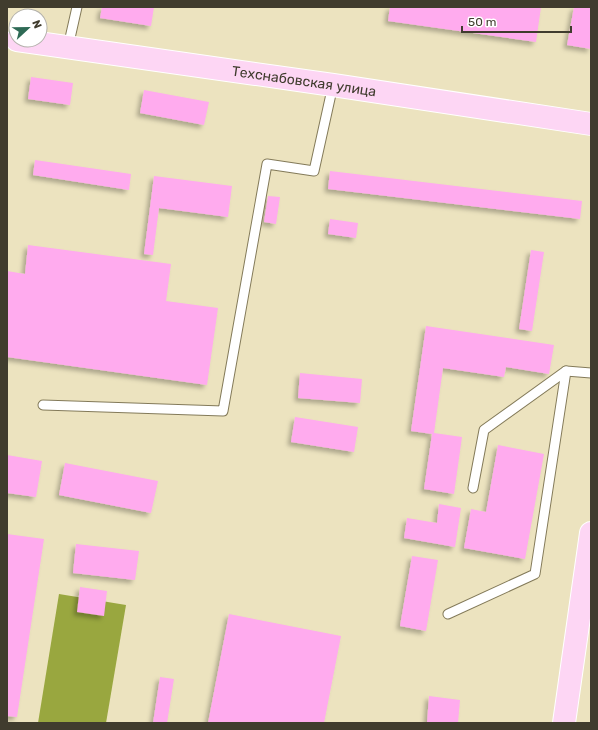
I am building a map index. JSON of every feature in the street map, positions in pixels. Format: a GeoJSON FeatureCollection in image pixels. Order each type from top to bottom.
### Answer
{"type":"FeatureCollection","features":[{"type":"Feature","properties":{"kind":"main road","name":"Техснабовская улица"},"geometry":{"type":"LineString","coordinates":[[48,45],[333,85],[591,124]]}},
{"type":"Feature","properties":{"kind":"main road"},"geometry":{"type":"LineString","coordinates":[[564,723],[591,533]]}},
{"type":"Feature","properties":{"kind":"lane"},"geometry":{"type":"LineString","coordinates":[[68,48],[77,7]]}},
{"type":"Feature","properties":{"kind":"lane"},"geometry":{"type":"LineString","coordinates":[[43,405],[223,411],[267,164],[314,171],[333,85]]}},
{"type":"Feature","properties":{"kind":"lane"},"geometry":{"type":"LineString","coordinates":[[473,488],[484,430],[566,370],[591,374]]}},
{"type":"Feature","properties":{"kind":"lane"},"geometry":{"type":"LineString","coordinates":[[448,614],[535,574],[566,370]]}},
{"type":"Feature","properties":{"kind":"green space"},"geometry":{"type":"Polygon","coordinates":[[[59,594],[126,605],[106,723],[38,723],[59,594]]]}},
{"type":"Feature","properties":{"kind":"building"},"geometry":{"type":"Polygon","coordinates":[[[102,7],[154,7],[151,26],[100,18],[102,7]]]}},
{"type":"Feature","properties":{"kind":"building"},"geometry":{"type":"Polygon","coordinates":[[[390,7],[541,7],[536,42],[388,21],[390,7]]]}},
{"type":"Feature","properties":{"kind":"building"},"geometry":{"type":"Polygon","coordinates":[[[574,7],[591,7],[591,49],[567,45],[574,7]]]}},
{"type":"Feature","properties":{"kind":"building"},"geometry":{"type":"Polygon","coordinates":[[[31,77],[73,83],[70,105],[28,99],[31,77]]]}},
{"type":"Feature","properties":{"kind":"building"},"geometry":{"type":"Polygon","coordinates":[[[144,90],[209,102],[204,125],[140,113],[144,90]]]}},
{"type":"Feature","properties":{"kind":"building"},"geometry":{"type":"Polygon","coordinates":[[[35,160],[131,174],[129,190],[33,175],[35,160]]]}},
{"type":"Feature","properties":{"kind":"building"},"geometry":{"type":"Polygon","coordinates":[[[330,171],[582,201],[580,219],[328,189],[330,171]]]}},
{"type":"Feature","properties":{"kind":"building"},"geometry":{"type":"Polygon","coordinates":[[[154,176],[232,186],[228,217],[159,208],[153,255],[144,254],[154,176]]]}},
{"type":"Feature","properties":{"kind":"building"},"geometry":{"type":"Polygon","coordinates":[[[268,196],[280,197],[276,224],[264,222],[268,196]]]}},
{"type":"Feature","properties":{"kind":"building"},"geometry":{"type":"Polygon","coordinates":[[[330,219],[358,223],[356,238],[328,234],[330,219]]]}},
{"type":"Feature","properties":{"kind":"building"},"geometry":{"type":"Polygon","coordinates":[[[28,245],[171,264],[166,301],[218,308],[207,385],[7,357],[7,271],[25,274],[28,245]]]}},
{"type":"Feature","properties":{"kind":"building"},"geometry":{"type":"Polygon","coordinates":[[[531,250],[544,252],[532,331],[519,329],[531,250]]]}},
{"type":"Feature","properties":{"kind":"building"},"geometry":{"type":"Polygon","coordinates":[[[426,326],[554,345],[549,374],[506,367],[504,377],[443,368],[434,433],[462,437],[454,494],[424,489],[432,434],[411,431],[426,326]]]}},
{"type":"Feature","properties":{"kind":"building"},"geometry":{"type":"Polygon","coordinates":[[[300,373],[362,379],[360,403],[298,398],[300,373]]]}},
{"type":"Feature","properties":{"kind":"building"},"geometry":{"type":"Polygon","coordinates":[[[295,417],[358,427],[354,452],[291,442],[295,417]]]}},
{"type":"Feature","properties":{"kind":"building"},"geometry":{"type":"Polygon","coordinates":[[[498,445],[544,454],[525,559],[464,548],[471,509],[486,512],[498,445]]]}},
{"type":"Feature","properties":{"kind":"building"},"geometry":{"type":"Polygon","coordinates":[[[7,455],[42,461],[36,497],[7,493],[7,455]]]}},
{"type":"Feature","properties":{"kind":"building"},"geometry":{"type":"Polygon","coordinates":[[[65,463],[158,481],[151,513],[59,495],[65,463]]]}},
{"type":"Feature","properties":{"kind":"building"},"geometry":{"type":"Polygon","coordinates":[[[439,504],[461,508],[455,547],[404,538],[407,518],[437,523],[439,504]]]}},
{"type":"Feature","properties":{"kind":"building"},"geometry":{"type":"Polygon","coordinates":[[[7,534],[44,539],[17,717],[7,716],[7,534]]]}},
{"type":"Feature","properties":{"kind":"building"},"geometry":{"type":"Polygon","coordinates":[[[76,544],[139,551],[135,580],[73,573],[76,544]]]}},
{"type":"Feature","properties":{"kind":"building"},"geometry":{"type":"Polygon","coordinates":[[[412,556],[438,560],[426,631],[400,626],[412,556]]]}},
{"type":"Feature","properties":{"kind":"building"},"geometry":{"type":"Polygon","coordinates":[[[80,587],[107,591],[104,616],[77,612],[80,587]]]}},
{"type":"Feature","properties":{"kind":"building"},"geometry":{"type":"Polygon","coordinates":[[[229,614],[341,636],[324,723],[208,723],[229,614]]]}},
{"type":"Feature","properties":{"kind":"building"},"geometry":{"type":"Polygon","coordinates":[[[160,677],[174,679],[167,723],[153,723],[160,677]]]}},
{"type":"Feature","properties":{"kind":"building"},"geometry":{"type":"Polygon","coordinates":[[[429,696],[460,700],[458,723],[427,723],[429,696]]]}}]}
